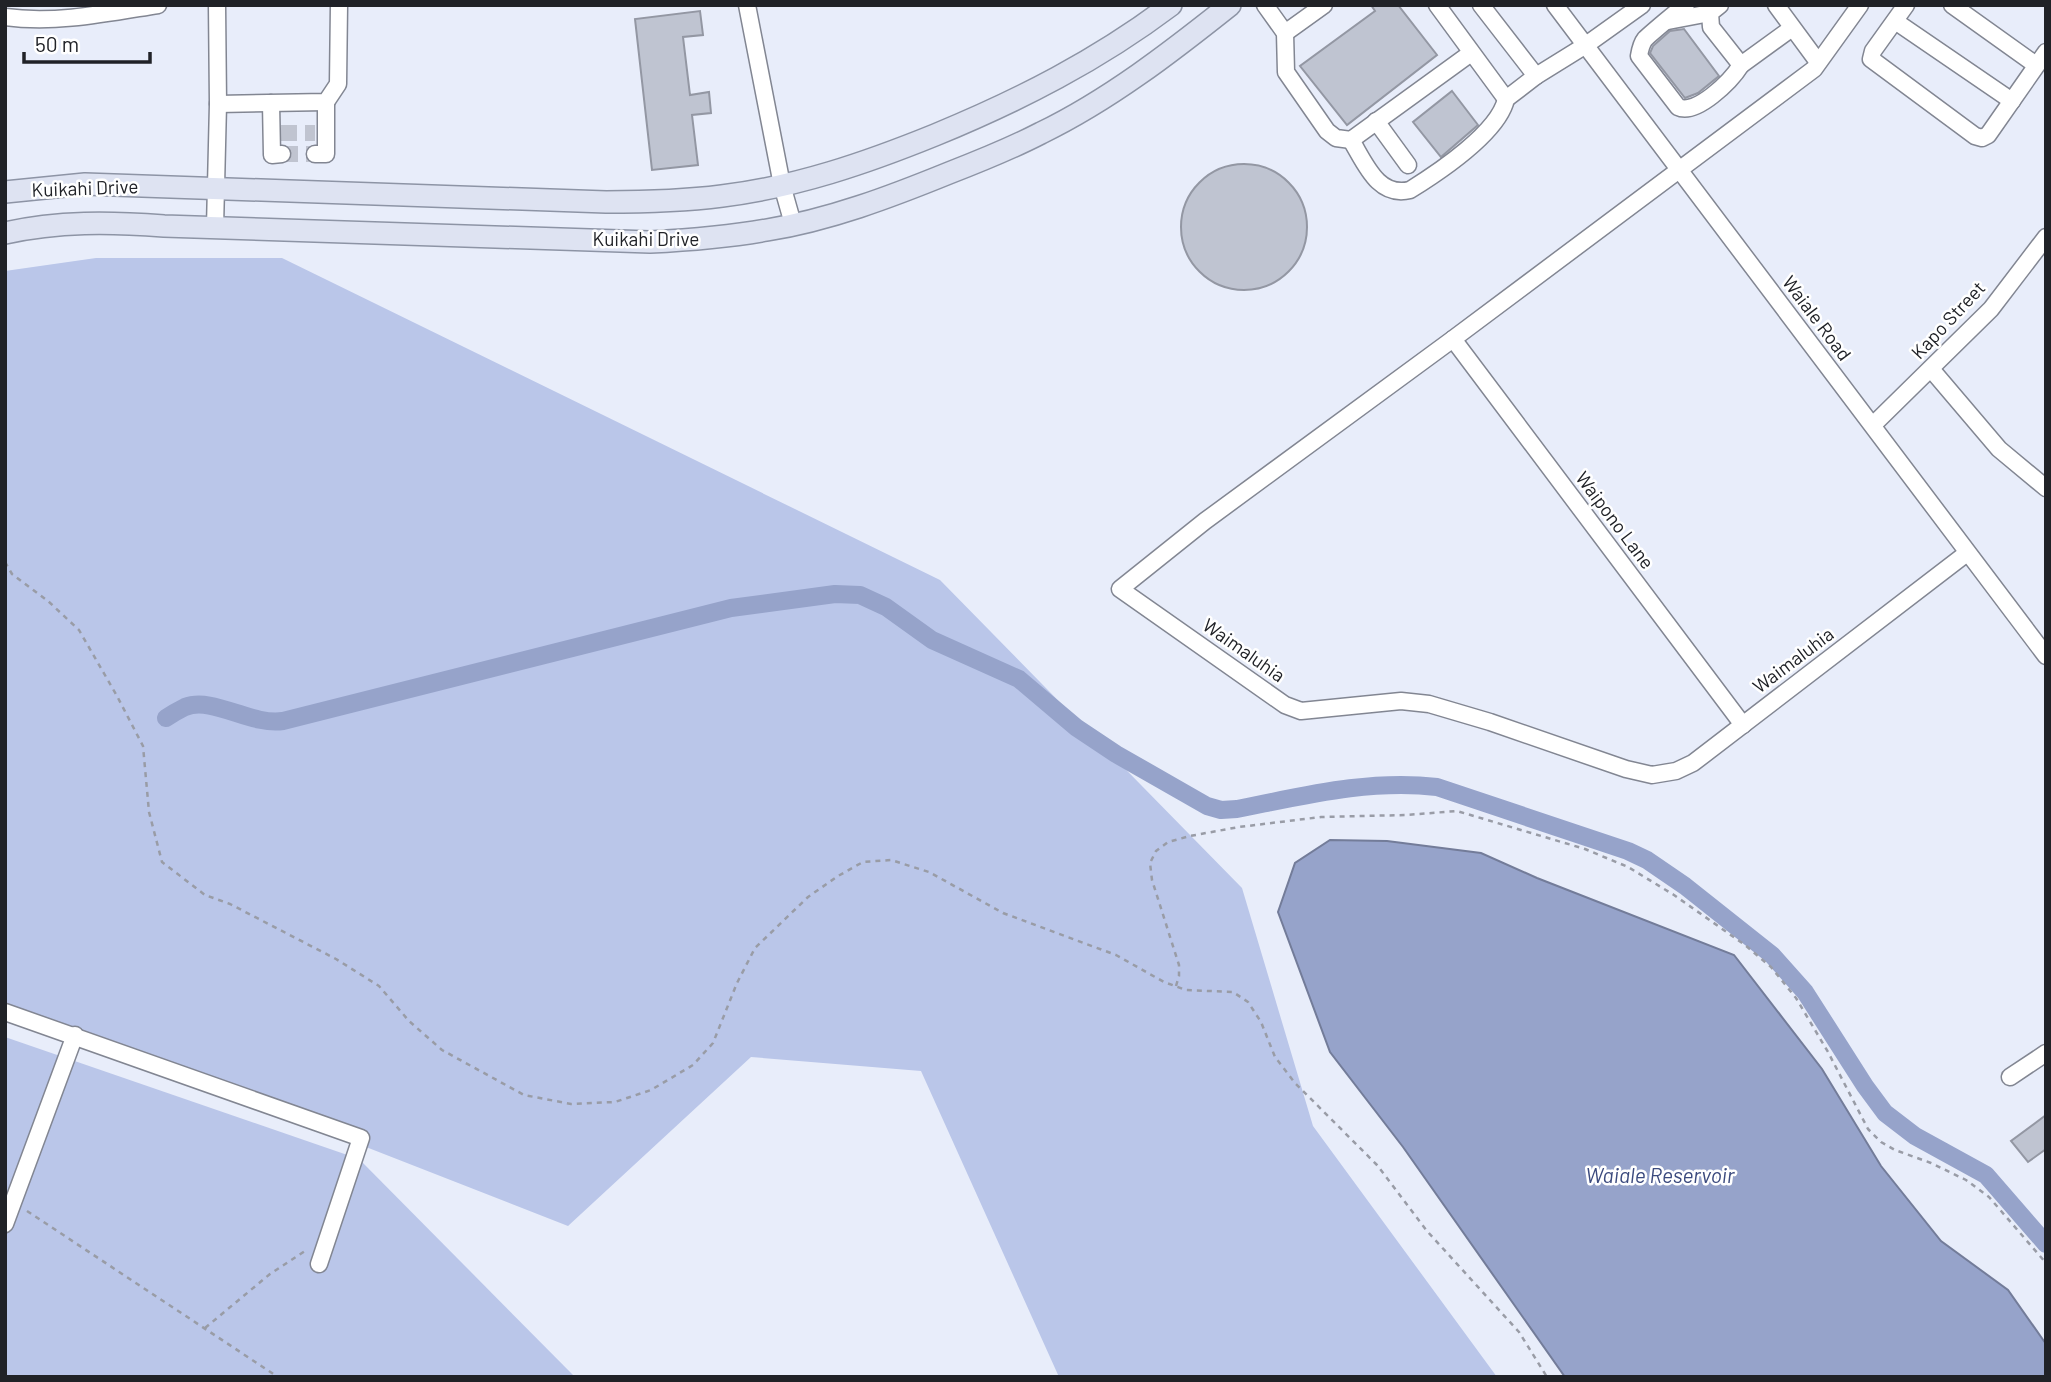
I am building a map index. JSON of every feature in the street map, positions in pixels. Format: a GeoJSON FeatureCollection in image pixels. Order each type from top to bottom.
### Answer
{"type":"FeatureCollection","features":[{"type":"Feature","properties":{"kind":"main road","name":"Kuikahi Drive"},"geometry":{"type":"LineString","coordinates":[[5,192],[85,184],[617,202],[663,202],[723,196],[821,177],[876,159],[997,110],[1089,61],[1171,5]]}},
{"type":"Feature","properties":{"kind":"main road","name":"Kuikahi Drive"},"geometry":{"type":"LineString","coordinates":[[5,233],[62,223],[100,222],[650,242],[705,239],[769,230],[899,193],[1042,133],[1179,46],[1230,5]]}},
{"type":"Feature","properties":{"kind":"street"},"geometry":{"type":"LineString","coordinates":[[5,17],[73,18],[158,5]]}},
{"type":"Feature","properties":{"kind":"street"},"geometry":{"type":"LineString","coordinates":[[215,228],[217,5]]}},
{"type":"Feature","properties":{"kind":"street"},"geometry":{"type":"LineString","coordinates":[[315,154],[326,154],[320,133],[326,103],[338,84],[339,5]]}},
{"type":"Feature","properties":{"kind":"street"},"geometry":{"type":"LineString","coordinates":[[747,5],[782,185],[793,224]]}},
{"type":"Feature","properties":{"kind":"street"},"geometry":{"type":"LineString","coordinates":[[1265,5],[1286,33],[1284,63],[1292,83],[1327,131],[1336,138],[1351,139],[1471,52]]}},
{"type":"Feature","properties":{"kind":"street"},"geometry":{"type":"LineString","coordinates":[[1286,33],[1324,5]]}},
{"type":"Feature","properties":{"kind":"street"},"geometry":{"type":"LineString","coordinates":[[1437,5],[1506,99]]}},
{"type":"Feature","properties":{"kind":"street"},"geometry":{"type":"LineString","coordinates":[[1481,5],[1536,76]]}},
{"type":"Feature","properties":{"kind":"street","name":"Waiale Road"},"geometry":{"type":"LineString","coordinates":[[1555,5],[2046,656]]}},
{"type":"Feature","properties":{"kind":"street"},"geometry":{"type":"LineString","coordinates":[[1686,5],[1678,8],[1668,21],[1646,38],[1639,56],[1678,107],[1685,110],[1694,108],[1732,79],[1741,65],[1792,28]]}},
{"type":"Feature","properties":{"kind":"street"},"geometry":{"type":"LineString","coordinates":[[1776,5],[1818,62]]}},
{"type":"Feature","properties":{"kind":"street","name":"Waimaluhia"},"geometry":{"type":"LineString","coordinates":[[1860,5],[1814,69],[1205,522],[1121,589],[1285,705],[1301,711],[1401,701],[1429,704],[1626,769],[1652,775],[1676,771],[1693,763],[1967,553]]}},
{"type":"Feature","properties":{"kind":"street"},"geometry":{"type":"LineString","coordinates":[[1906,5],[1873,51],[1871,59],[1975,136],[1982,138],[1988,135],[2041,58],[1952,5]]}},
{"type":"Feature","properties":{"kind":"street"},"geometry":{"type":"LineString","coordinates":[[1351,139],[1368,167],[1386,189],[1399,193],[1410,190],[1488,132],[1503,111],[1506,99],[1536,76],[1586,46],[1636,7]]}},
{"type":"Feature","properties":{"kind":"street"},"geometry":{"type":"LineString","coordinates":[[1668,21],[1709,8],[1711,27],[1741,65]]}},
{"type":"Feature","properties":{"kind":"street"},"geometry":{"type":"LineString","coordinates":[[1895,21],[2012,101]]}},
{"type":"Feature","properties":{"kind":"street"},"geometry":{"type":"LineString","coordinates":[[271,103],[276,133],[272,155],[282,154]]}},
{"type":"Feature","properties":{"kind":"street"},"geometry":{"type":"LineString","coordinates":[[218,104],[326,103]]}},
{"type":"Feature","properties":{"kind":"street"},"geometry":{"type":"LineString","coordinates":[[1376,121],[1408,165]]}},
{"type":"Feature","properties":{"kind":"street","name":"Kapo Street"},"geometry":{"type":"LineString","coordinates":[[1873,425],[1991,309],[2046,237]]}},
{"type":"Feature","properties":{"kind":"street","name":"Waipono Lane"},"geometry":{"type":"LineString","coordinates":[[1453,339],[1743,725]]}},
{"type":"Feature","properties":{"kind":"street"},"geometry":{"type":"LineString","coordinates":[[1931,369],[1999,449],[2046,488]]}},
{"type":"Feature","properties":{"kind":"street"},"geometry":{"type":"LineString","coordinates":[[5,1012],[361,1138],[319,1264]]}},
{"type":"Feature","properties":{"kind":"street"},"geometry":{"type":"LineString","coordinates":[[5,1224],[75,1035]]}},
{"type":"Feature","properties":{"kind":"street"},"geometry":{"type":"LineString","coordinates":[[2010,1077],[2046,1052]]}},
{"type":"Feature","properties":{"kind":"path"},"geometry":{"type":"LineString","coordinates":[[5,562],[12,574],[48,601],[79,630],[117,696],[143,746],[149,812],[162,862],[205,895],[230,904],[336,959],[379,986],[409,1021],[442,1050],[524,1095],[571,1104],[615,1102],[651,1090],[693,1065],[713,1043],[737,983],[755,948],[808,897],[863,862],[891,860],[929,872],[1003,913],[1116,955],[1164,982],[1186,990],[1233,992],[1248,1002],[1261,1022],[1275,1057],[1295,1083],[1377,1165],[1427,1231],[1519,1332],[1548,1377]]}},
{"type":"Feature","properties":{"kind":"path"},"geometry":{"type":"LineString","coordinates":[[1176,986],[1180,976],[1179,965],[1152,880],[1150,863],[1156,851],[1168,842],[1239,827],[1321,817],[1457,811],[1585,849],[1628,867],[1674,895],[1745,945],[1771,967],[1796,998],[1868,1129],[1881,1142],[1895,1150],[1966,1180],[1989,1197],[2046,1263]]}},
{"type":"Feature","properties":{"kind":"path"},"geometry":{"type":"LineString","coordinates":[[13,1203],[278,1377]]}},
{"type":"Feature","properties":{"kind":"path"},"geometry":{"type":"LineString","coordinates":[[205,1328],[270,1274],[328,1235]]}},
{"type":"Feature","properties":{"kind":"shaded area"},"geometry":{"type":"Polygon","coordinates":[[[96,258],[282,258],[940,580],[1242,888],[1313,1126],[1497,1377],[1059,1377],[921,1071],[751,1057],[568,1226],[5,1006],[5,271],[96,258]]]}},
{"type":"Feature","properties":{"kind":"shaded area"},"geometry":{"type":"Polygon","coordinates":[[[5,1037],[359,1159],[575,1377],[5,1377],[5,1037]]]}},
{"type":"Feature","properties":{"kind":"water","name":"Waiale Reservoir"},"geometry":{"type":"Polygon","coordinates":[[[1330,840],[1387,841],[1481,853],[1537,878],[1734,955],[1822,1069],[1881,1166],[1941,1241],[2008,1290],[2046,1344],[2046,1377],[1565,1377],[1403,1147],[1330,1052],[1278,912],[1295,863],[1330,840]]]}},
{"type":"Feature","properties":{"kind":"building"},"geometry":{"type":"Polygon","coordinates":[[[1371,5],[1398,5],[1437,55],[1347,125],[1300,66],[1375,11],[1371,5]]]}},
{"type":"Feature","properties":{"kind":"building"},"geometry":{"type":"Polygon","coordinates":[[[700,11],[703,35],[683,37],[690,95],[709,92],[711,113],[692,115],[698,165],[652,170],[635,19],[700,11]]]}},
{"type":"Feature","properties":{"kind":"building"},"geometry":{"type":"Polygon","coordinates":[[[1684,29],[1719,76],[1698,93],[1685,98],[1650,53],[1653,46],[1670,31],[1684,29]]]}},
{"type":"Feature","properties":{"kind":"building"},"geometry":{"type":"Polygon","coordinates":[[[1452,91],[1478,125],[1441,157],[1413,122],[1452,91]]]}},
{"type":"Feature","properties":{"kind":"building"},"geometry":{"type":"Polygon","coordinates":[[[1244,164],[1268,169],[1289,182],[1302,203],[1307,227],[1302,251],[1289,272],[1268,285],[1244,290],[1220,285],[1199,272],[1186,251],[1181,227],[1186,203],[1199,182],[1220,169],[1244,164]]]}},
{"type":"Feature","properties":{"kind":"building"},"geometry":{"type":"Polygon","coordinates":[[[2046,1115],[2046,1149],[2028,1162],[2011,1141],[2046,1115]]]}},
{"type":"Feature","properties":{"kind":"waterway"},"geometry":{"type":"LineString","coordinates":[[166,718],[185,707],[208,705],[258,719],[283,721],[731,608],[835,594],[860,595],[886,607],[932,640],[1019,679],[1077,728],[1116,754],[1207,806],[1221,810],[1237,809],[1361,787],[1437,787],[1628,851],[1647,860],[1685,886],[1772,955],[1805,992],[1885,1113],[1915,1136],[1986,1175],[2046,1244]]}},
{"type":"Feature","properties":{"kind":"tunnel"},"geometry":{"type":"LineString","coordinates":[[281,133],[315,133]]}},
{"type":"Feature","properties":{"kind":"tunnel"},"geometry":{"type":"LineString","coordinates":[[282,154],[315,154]]}}]}
